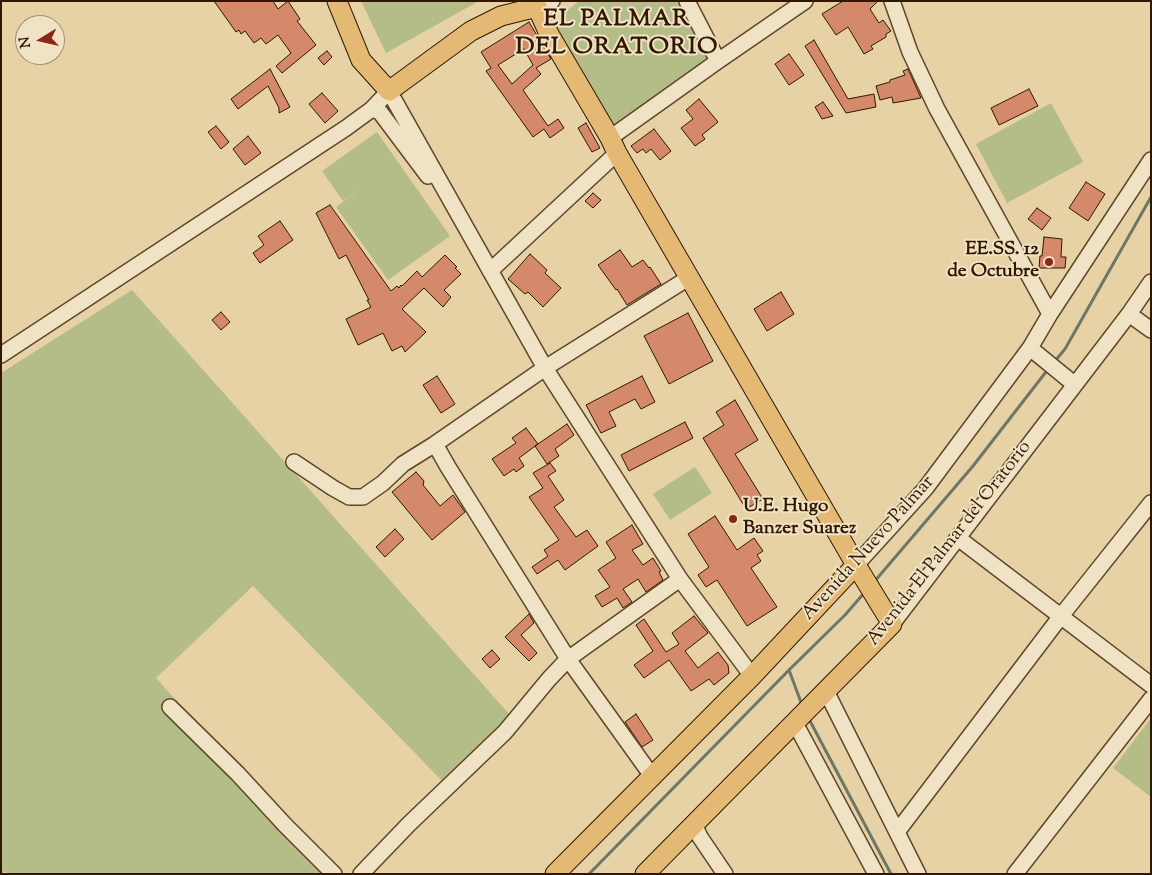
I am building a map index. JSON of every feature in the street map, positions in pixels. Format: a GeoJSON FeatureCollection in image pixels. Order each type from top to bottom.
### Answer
{"type":"FeatureCollection","features":[{"type":"Feature","properties":{"kind":"main road"},"geometry":{"type":"LineString","coordinates":[[337,1],[361,60],[389,91],[471,32],[500,16],[542,3],[549,34],[892,624]]}},
{"type":"Feature","properties":{"kind":"main road","name":"Avenida Nuevo Palmar"},"geometry":{"type":"LineString","coordinates":[[555,874],[752,676],[860,571]]}},
{"type":"Feature","properties":{"kind":"main road","name":"Avenida El Palmar del Oratorio"},"geometry":{"type":"LineString","coordinates":[[645,874],[892,624]]}},
{"type":"Feature","properties":{"kind":"street"},"geometry":{"type":"LineString","coordinates":[[687,1],[718,61]]}},
{"type":"Feature","properties":{"kind":"street"},"geometry":{"type":"LineString","coordinates":[[490,272],[614,145],[718,61],[805,1]]}},
{"type":"Feature","properties":{"kind":"street"},"geometry":{"type":"LineString","coordinates":[[892,1],[910,52],[937,109],[1050,314]]}},
{"type":"Feature","properties":{"kind":"street"},"geometry":{"type":"LineString","coordinates":[[1,355],[346,128],[372,109],[389,91],[545,368],[680,579],[752,676]]}},
{"type":"Feature","properties":{"kind":"street"},"geometry":{"type":"LineString","coordinates":[[372,109],[380,112],[465,226]]}},
{"type":"Feature","properties":{"kind":"street","name":"Avenida Nuevo Palmar"},"geometry":{"type":"LineString","coordinates":[[860,571],[1034,351],[1050,314],[1151,160]]}},
{"type":"Feature","properties":{"kind":"street"},"geometry":{"type":"LineString","coordinates":[[294,462],[349,497],[363,497],[383,483],[403,464],[545,368],[690,277]]}},
{"type":"Feature","properties":{"kind":"street","name":"Avenida El Palmar del Oratorio"},"geometry":{"type":"LineString","coordinates":[[892,624],[958,538],[1070,380],[1129,314],[1151,282]]}},
{"type":"Feature","properties":{"kind":"street"},"geometry":{"type":"LineString","coordinates":[[1129,314],[1151,330]]}},
{"type":"Feature","properties":{"kind":"street"},"geometry":{"type":"LineString","coordinates":[[1034,351],[1070,380]]}},
{"type":"Feature","properties":{"kind":"street"},"geometry":{"type":"LineString","coordinates":[[435,444],[453,476],[568,659],[652,776]]}},
{"type":"Feature","properties":{"kind":"street"},"geometry":{"type":"LineString","coordinates":[[897,832],[1061,616],[1151,503]]}},
{"type":"Feature","properties":{"kind":"street"},"geometry":{"type":"LineString","coordinates":[[958,538],[1151,685]]}},
{"type":"Feature","properties":{"kind":"street"},"geometry":{"type":"LineString","coordinates":[[361,874],[409,824],[506,732],[549,679],[568,659],[680,579]]}},
{"type":"Feature","properties":{"kind":"street"},"geometry":{"type":"LineString","coordinates":[[826,691],[918,874]]}},
{"type":"Feature","properties":{"kind":"street"},"geometry":{"type":"LineString","coordinates":[[1015,874],[1151,699]]}},
{"type":"Feature","properties":{"kind":"street"},"geometry":{"type":"LineString","coordinates":[[170,707],[238,774],[284,825],[334,874]]}},
{"type":"Feature","properties":{"kind":"street"},"geometry":{"type":"LineString","coordinates":[[795,723],[876,874]]}},
{"type":"Feature","properties":{"kind":"street"},"geometry":{"type":"LineString","coordinates":[[694,824],[700,837],[725,874]]}},
{"type":"Feature","properties":{"kind":"green space"},"geometry":{"type":"Polygon","coordinates":[[[361,1],[479,1],[386,53],[361,1]]]}},
{"type":"Feature","properties":{"kind":"green space"},"geometry":{"type":"Polygon","coordinates":[[[579,1],[679,1],[712,60],[661,96],[611,126],[555,31],[564,13],[579,1]]]}},
{"type":"Feature","properties":{"kind":"green space"},"geometry":{"type":"Polygon","coordinates":[[[1051,103],[1083,162],[1007,203],[976,144],[1051,103]]]}},
{"type":"Feature","properties":{"kind":"green space"},"geometry":{"type":"Polygon","coordinates":[[[377,132],[450,236],[388,280],[336,207],[363,187],[343,201],[322,171],[377,132]]]}},
{"type":"Feature","properties":{"kind":"green space"},"geometry":{"type":"Polygon","coordinates":[[[132,290],[510,715],[445,784],[253,586],[156,678],[334,874],[8,874],[5,871],[1,874],[1,373],[132,290]]]}},
{"type":"Feature","properties":{"kind":"green space"},"geometry":{"type":"Polygon","coordinates":[[[695,467],[712,493],[670,520],[653,494],[695,467]]]}},
{"type":"Feature","properties":{"kind":"green space"},"geometry":{"type":"Polygon","coordinates":[[[1151,718],[1151,797],[1113,768],[1151,718]]]}},
{"type":"Feature","properties":{"kind":"building"},"geometry":{"type":"Polygon","coordinates":[[[214,1],[273,1],[278,9],[288,1],[300,19],[297,21],[316,45],[282,73],[276,66],[291,53],[278,35],[266,44],[261,38],[254,43],[245,31],[241,34],[239,30],[236,32],[214,1]]]}},
{"type":"Feature","properties":{"kind":"building"},"geometry":{"type":"Polygon","coordinates":[[[843,1],[878,1],[870,9],[879,23],[883,20],[891,31],[886,34],[886,37],[871,46],[873,49],[864,54],[848,27],[836,35],[822,14],[843,1]]]}},
{"type":"Feature","properties":{"kind":"building"},"geometry":{"type":"Polygon","coordinates":[[[529,22],[551,59],[536,68],[541,74],[523,90],[548,126],[558,119],[564,128],[550,138],[544,129],[533,137],[486,71],[491,68],[481,52],[529,22]],[[524,49],[498,65],[512,84],[533,65],[524,49]]]}},
{"type":"Feature","properties":{"kind":"building"},"geometry":{"type":"Polygon","coordinates":[[[814,40],[848,99],[874,94],[876,107],[846,113],[805,46],[814,40]]]}},
{"type":"Feature","properties":{"kind":"building"},"geometry":{"type":"Polygon","coordinates":[[[327,51],[332,57],[324,65],[318,58],[327,51]]]}},
{"type":"Feature","properties":{"kind":"building"},"geometry":{"type":"Polygon","coordinates":[[[789,54],[804,75],[789,85],[775,64],[789,54]]]}},
{"type":"Feature","properties":{"kind":"building"},"geometry":{"type":"Polygon","coordinates":[[[270,69],[290,107],[279,113],[279,108],[268,86],[238,109],[231,99],[270,69]]]}},
{"type":"Feature","properties":{"kind":"building"},"geometry":{"type":"Polygon","coordinates":[[[908,69],[921,98],[893,103],[892,97],[880,100],[876,86],[905,75],[903,71],[908,69]]]}},
{"type":"Feature","properties":{"kind":"building"},"geometry":{"type":"Polygon","coordinates":[[[1029,89],[1038,106],[999,125],[991,108],[1029,89]]]}},
{"type":"Feature","properties":{"kind":"building"},"geometry":{"type":"Polygon","coordinates":[[[322,93],[338,111],[325,123],[309,104],[322,93]]]}},
{"type":"Feature","properties":{"kind":"building"},"geometry":{"type":"Polygon","coordinates":[[[699,99],[718,122],[702,135],[705,139],[695,146],[681,128],[693,119],[686,110],[699,99]]]}},
{"type":"Feature","properties":{"kind":"building"},"geometry":{"type":"Polygon","coordinates":[[[823,102],[833,116],[822,119],[815,107],[823,102]]]}},
{"type":"Feature","properties":{"kind":"building"},"geometry":{"type":"Polygon","coordinates":[[[586,123],[600,148],[592,152],[578,128],[586,123]]]}},
{"type":"Feature","properties":{"kind":"building"},"geometry":{"type":"Polygon","coordinates":[[[216,126],[229,142],[221,149],[208,132],[216,126]]]}},
{"type":"Feature","properties":{"kind":"building"},"geometry":{"type":"Polygon","coordinates":[[[654,129],[671,151],[660,160],[651,149],[646,153],[643,149],[637,153],[631,146],[654,129]]]}},
{"type":"Feature","properties":{"kind":"building"},"geometry":{"type":"Polygon","coordinates":[[[248,136],[261,153],[245,165],[233,149],[248,136]]]}},
{"type":"Feature","properties":{"kind":"building"},"geometry":{"type":"Polygon","coordinates":[[[1086,182],[1105,194],[1088,221],[1069,208],[1086,182]]]}},
{"type":"Feature","properties":{"kind":"building"},"geometry":{"type":"Polygon","coordinates":[[[593,193],[601,200],[593,208],[585,201],[593,193]]]}},
{"type":"Feature","properties":{"kind":"building"},"geometry":{"type":"Polygon","coordinates":[[[330,205],[391,291],[397,286],[399,288],[402,286],[417,271],[422,277],[445,255],[461,274],[444,290],[451,297],[443,307],[424,288],[402,309],[426,332],[405,352],[402,346],[392,351],[383,333],[358,345],[346,319],[371,307],[346,255],[339,259],[316,213],[330,205]]]}},
{"type":"Feature","properties":{"kind":"building"},"geometry":{"type":"Polygon","coordinates":[[[1037,208],[1051,218],[1042,230],[1028,219],[1037,208]]]}},
{"type":"Feature","properties":{"kind":"building"},"geometry":{"type":"Polygon","coordinates":[[[280,221],[293,240],[260,263],[253,253],[264,245],[258,236],[280,221]]]}},
{"type":"Feature","properties":{"kind":"building"},"geometry":{"type":"Polygon","coordinates":[[[1044,237],[1062,239],[1061,257],[1066,257],[1065,268],[1039,268],[1044,237]]]}},
{"type":"Feature","properties":{"kind":"building"},"geometry":{"type":"Polygon","coordinates":[[[620,250],[632,267],[643,260],[661,284],[627,305],[598,265],[620,250]]]}},
{"type":"Feature","properties":{"kind":"building"},"geometry":{"type":"Polygon","coordinates":[[[530,254],[547,270],[545,273],[561,288],[543,307],[528,292],[525,294],[508,279],[530,254]]]}},
{"type":"Feature","properties":{"kind":"building"},"geometry":{"type":"Polygon","coordinates":[[[781,292],[794,314],[767,331],[754,309],[781,292]]]}},
{"type":"Feature","properties":{"kind":"building"},"geometry":{"type":"Polygon","coordinates":[[[221,312],[230,322],[221,330],[212,320],[221,312]]]}},
{"type":"Feature","properties":{"kind":"building"},"geometry":{"type":"Polygon","coordinates":[[[688,313],[713,361],[669,384],[644,336],[688,313]]]}},
{"type":"Feature","properties":{"kind":"building"},"geometry":{"type":"Polygon","coordinates":[[[437,376],[455,404],[441,413],[423,385],[437,376]]]}},
{"type":"Feature","properties":{"kind":"building"},"geometry":{"type":"Polygon","coordinates":[[[642,376],[655,402],[641,409],[635,399],[609,412],[616,426],[601,433],[586,405],[642,376]]]}},
{"type":"Feature","properties":{"kind":"building"},"geometry":{"type":"Polygon","coordinates":[[[735,400],[758,440],[735,454],[763,499],[746,509],[703,438],[724,425],[716,412],[735,400]]]}},
{"type":"Feature","properties":{"kind":"building"},"geometry":{"type":"Polygon","coordinates":[[[685,422],[693,438],[629,471],[621,455],[685,422]]]}},
{"type":"Feature","properties":{"kind":"building"},"geometry":{"type":"Polygon","coordinates":[[[567,424],[574,435],[555,449],[559,456],[547,464],[535,446],[567,424]]]}},
{"type":"Feature","properties":{"kind":"building"},"geometry":{"type":"Polygon","coordinates":[[[526,428],[538,444],[519,458],[524,466],[516,472],[514,469],[504,476],[492,459],[516,443],[512,438],[526,428]]]}},
{"type":"Feature","properties":{"kind":"building"},"geometry":{"type":"Polygon","coordinates":[[[550,463],[556,471],[548,476],[564,500],[554,507],[576,537],[587,530],[598,546],[565,570],[558,560],[537,574],[532,567],[548,556],[544,550],[559,540],[529,497],[543,488],[533,473],[550,463]]]}},
{"type":"Feature","properties":{"kind":"building"},"geometry":{"type":"Polygon","coordinates":[[[416,472],[424,481],[423,485],[440,506],[453,495],[465,512],[432,540],[392,492],[416,472]]]}},
{"type":"Feature","properties":{"kind":"building"},"geometry":{"type":"Polygon","coordinates":[[[715,516],[737,550],[754,538],[763,551],[757,555],[761,561],[751,568],[777,607],[747,626],[717,580],[706,587],[698,575],[709,567],[688,534],[715,516]]]}},
{"type":"Feature","properties":{"kind":"building"},"geometry":{"type":"Polygon","coordinates":[[[632,525],[643,544],[632,550],[643,565],[653,558],[661,571],[659,572],[663,580],[646,592],[638,579],[623,589],[632,602],[623,608],[617,598],[602,607],[595,596],[610,587],[598,570],[616,558],[606,542],[632,525]]]}},
{"type":"Feature","properties":{"kind":"building"},"geometry":{"type":"Polygon","coordinates":[[[395,529],[404,539],[385,557],[376,547],[395,529]]]}},
{"type":"Feature","properties":{"kind":"building"},"geometry":{"type":"Polygon","coordinates":[[[529,614],[534,623],[521,635],[537,653],[529,661],[505,637],[529,614]]]}},
{"type":"Feature","properties":{"kind":"building"},"geometry":{"type":"Polygon","coordinates":[[[694,616],[708,633],[685,651],[698,668],[718,652],[728,665],[729,673],[714,685],[709,679],[691,691],[669,660],[644,678],[634,665],[653,651],[636,625],[644,619],[666,652],[679,644],[672,633],[694,616]]]}},
{"type":"Feature","properties":{"kind":"building"},"geometry":{"type":"Polygon","coordinates":[[[492,650],[500,659],[490,668],[482,659],[492,650]]]}},
{"type":"Feature","properties":{"kind":"building"},"geometry":{"type":"Polygon","coordinates":[[[636,714],[653,740],[642,747],[625,722],[636,714]]]}},
{"type":"Feature","properties":{"kind":"waterway"},"geometry":{"type":"LineString","coordinates":[[1055,361],[1065,349],[1151,197]]}},
{"type":"Feature","properties":{"kind":"waterway"},"geometry":{"type":"LineString","coordinates":[[874,582],[973,466],[1049,368]]}},
{"type":"Feature","properties":{"kind":"waterway"},"geometry":{"type":"LineString","coordinates":[[589,874],[845,615],[865,592]]}},
{"type":"Feature","properties":{"kind":"waterway"},"geometry":{"type":"LineString","coordinates":[[789,670],[802,705]]}},
{"type":"Feature","properties":{"kind":"waterway"},"geometry":{"type":"LineString","coordinates":[[810,721],[891,874]]}},
{"type":"Feature","properties":{"kind":"place","name":"EE.SS. 12 de Octubre"},"geometry":{"type":"Point","coordinates":[1049,262]}},
{"type":"Feature","properties":{"kind":"place","name":"U.E. Hugo Banzer Suarez"},"geometry":{"type":"Point","coordinates":[733,519]}},
{"type":"Feature","properties":{"kind":"district","name":"EL PALMAR DEL ORATORIO"},"geometry":{"type":"Point","coordinates":[617,35]}}]}
